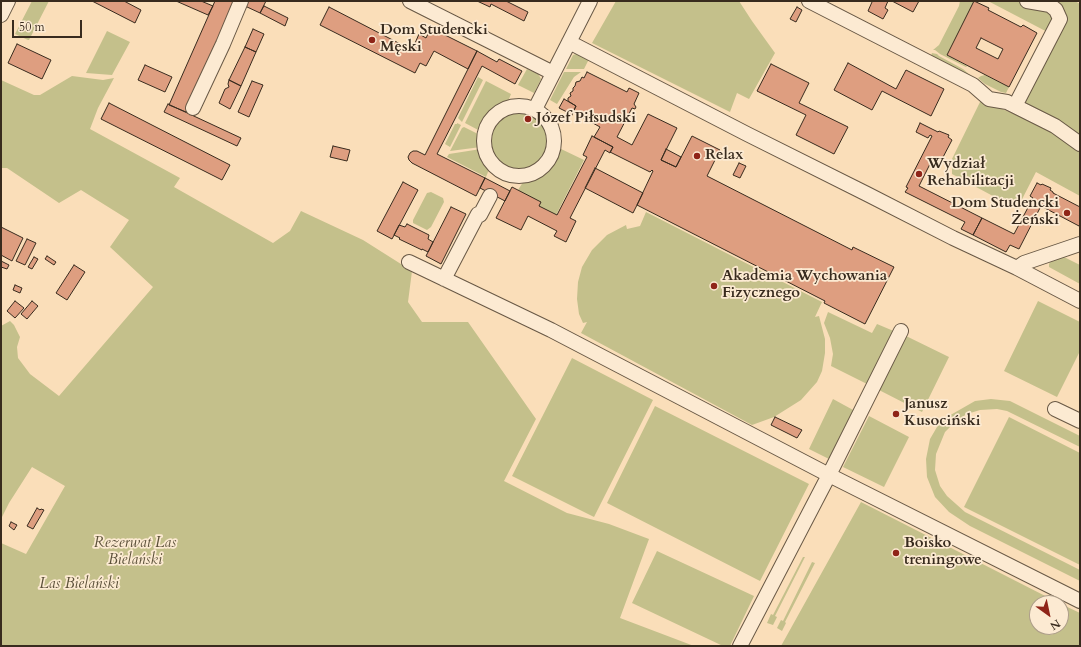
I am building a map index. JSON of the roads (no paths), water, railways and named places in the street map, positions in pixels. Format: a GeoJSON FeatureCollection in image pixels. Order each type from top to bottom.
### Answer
{"type":"FeatureCollection","features":[{"type":"Feature","properties":{"kind":"street"},"geometry":{"type":"LineString","coordinates":[[1,15],[8,1]]}},
{"type":"Feature","properties":{"kind":"street"},"geometry":{"type":"LineString","coordinates":[[193,108],[241,1]]}},
{"type":"Feature","properties":{"kind":"street"},"geometry":{"type":"LineString","coordinates":[[410,1],[553,73]]}},
{"type":"Feature","properties":{"kind":"street"},"geometry":{"type":"LineString","coordinates":[[534,109],[590,1]]}},
{"type":"Feature","properties":{"kind":"street"},"geometry":{"type":"LineString","coordinates":[[809,1],[973,85],[989,99],[1007,102],[1054,126],[1080,144]]}},
{"type":"Feature","properties":{"kind":"street"},"geometry":{"type":"LineString","coordinates":[[1015,106],[1060,19],[1056,10],[1050,5],[1027,1]]}},
{"type":"Feature","properties":{"kind":"street"},"geometry":{"type":"LineString","coordinates":[[569,42],[740,131],[953,238],[1017,268],[1080,301]]}},
{"type":"Feature","properties":{"kind":"street"},"geometry":{"type":"LineString","coordinates":[[444,279],[478,214],[480,215],[497,184],[514,176],[526,176],[538,171],[548,163],[554,151],[555,139],[552,126],[545,116],[534,109],[524,105],[503,109],[494,115],[488,124],[484,135],[484,146],[487,156],[493,165],[497,184]]}},
{"type":"Feature","properties":{"kind":"street"},"geometry":{"type":"LineString","coordinates":[[1017,268],[1024,263],[1080,244]]}},
{"type":"Feature","properties":{"kind":"street"},"geometry":{"type":"LineString","coordinates":[[409,262],[551,330],[829,475],[1080,601]]}},
{"type":"Feature","properties":{"kind":"street"},"geometry":{"type":"LineString","coordinates":[[740,646],[829,475],[901,331]]}},
{"type":"Feature","properties":{"kind":"street"},"geometry":{"type":"LineString","coordinates":[[1055,409],[1080,422]]}},
{"type":"Feature","properties":{"kind":"place","name":"Dom Studencki Męski"},"geometry":{"type":"Point","coordinates":[372,40]}},
{"type":"Feature","properties":{"kind":"place","name":"Józef Piłsudski"},"geometry":{"type":"Point","coordinates":[528,119]}},
{"type":"Feature","properties":{"kind":"place","name":"Relax"},"geometry":{"type":"Point","coordinates":[697,156]}},
{"type":"Feature","properties":{"kind":"place","name":"Wydział Rehabilitacji"},"geometry":{"type":"Point","coordinates":[919,174]}},
{"type":"Feature","properties":{"kind":"place","name":"Dom Studencki Żeński"},"geometry":{"type":"Point","coordinates":[1067,213]}},
{"type":"Feature","properties":{"kind":"place","name":"Akademia Wychowania Fizycznego"},"geometry":{"type":"Point","coordinates":[714,286]}},
{"type":"Feature","properties":{"kind":"place","name":"Janusz Kusociński"},"geometry":{"type":"Point","coordinates":[896,414]}},
{"type":"Feature","properties":{"kind":"place","name":"Boisko treningowe"},"geometry":{"type":"Point","coordinates":[896,553]}},
{"type":"Feature","properties":{"kind":"park label","name":"Rezerwat Las Bielański"},"geometry":{"type":"Point","coordinates":[135,552]}},
{"type":"Feature","properties":{"kind":"park label","name":"Las Bielański"},"geometry":{"type":"Point","coordinates":[79,585]}}]}
